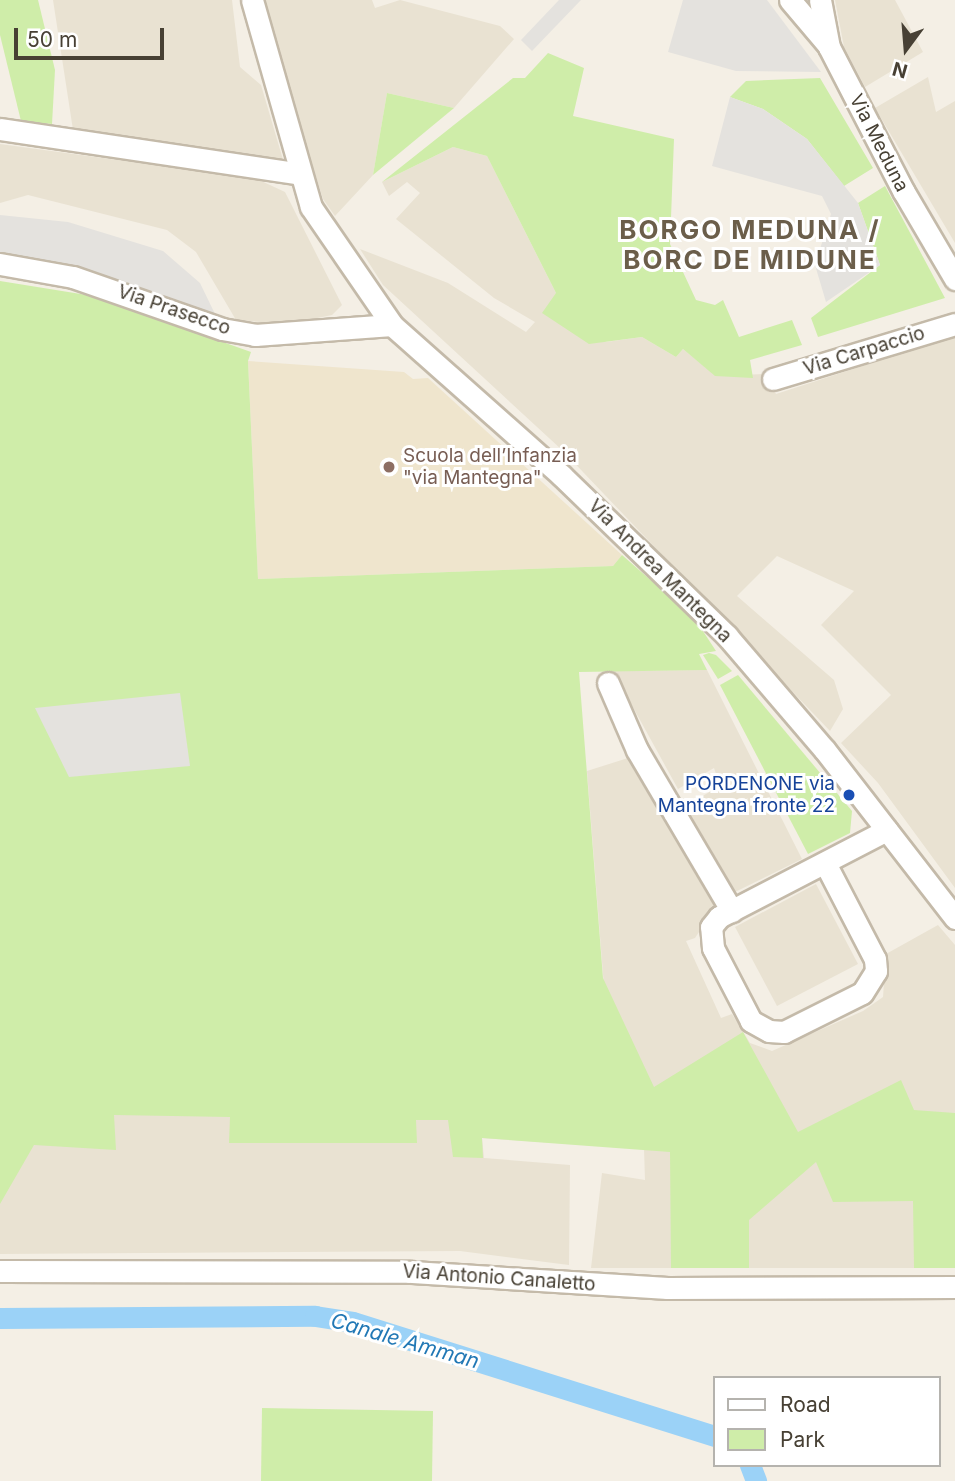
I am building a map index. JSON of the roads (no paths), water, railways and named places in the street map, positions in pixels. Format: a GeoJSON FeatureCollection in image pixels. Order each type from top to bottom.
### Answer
{"type":"FeatureCollection","features":[{"type":"Feature","properties":{"kind":"street","name":"Via Andrea Mantegna"},"geometry":{"type":"LineString","coordinates":[[252,0],[311,207],[329,237],[392,325],[561,475],[727,636],[887,830],[955,918]]}},
{"type":"Feature","properties":{"kind":"street"},"geometry":{"type":"LineString","coordinates":[[790,0],[829,47]]}},
{"type":"Feature","properties":{"kind":"street","name":"Via Meduna"},"geometry":{"type":"LineString","coordinates":[[820,0],[829,47],[904,192],[955,279]]}},
{"type":"Feature","properties":{"kind":"street"},"geometry":{"type":"LineString","coordinates":[[0,129],[301,174]]}},
{"type":"Feature","properties":{"kind":"street","name":"Via Prasecco"},"geometry":{"type":"LineString","coordinates":[[0,264],[73,277],[222,329],[255,335],[392,325]]}},
{"type":"Feature","properties":{"kind":"street","name":"Via Carpaccio"},"geometry":{"type":"LineString","coordinates":[[772,379],[955,324]]}},
{"type":"Feature","properties":{"kind":"street"},"geometry":{"type":"LineString","coordinates":[[608,683],[637,750],[732,911]]}},
{"type":"Feature","properties":{"kind":"street"},"geometry":{"type":"LineString","coordinates":[[825,863],[875,959],[870,984],[862,993],[784,1032],[769,1031],[751,1021],[713,948],[711,928],[732,911],[887,830]]}},
{"type":"Feature","properties":{"kind":"street","name":"Via Antonio Canaletto"},"geometry":{"type":"LineString","coordinates":[[0,1271],[412,1272],[667,1288],[955,1287]]}},
{"type":"Feature","properties":{"kind":"waterway","name":"Canale Amman"},"geometry":{"type":"LineString","coordinates":[[0,1318],[315,1316],[353,1322],[713,1435]]}},
{"type":"Feature","properties":{"kind":"waterway","name":"Canale Amman"},"geometry":{"type":"LineString","coordinates":[[751,1467],[756,1481]]}},
{"type":"Feature","properties":{"kind":"place","name":"Scuola dell’Infanzia \"via Mantegna\""},"geometry":{"type":"Point","coordinates":[389,467]}},
{"type":"Feature","properties":{"kind":"place","name":"PORDENONE via Mantegna fronte 22"},"geometry":{"type":"Point","coordinates":[849,795]}},
{"type":"Feature","properties":{"kind":"district","name":"BORGO MEDUNA / BORC DE MIDUNE"},"geometry":{"type":"Point","coordinates":[750,245]}}]}
